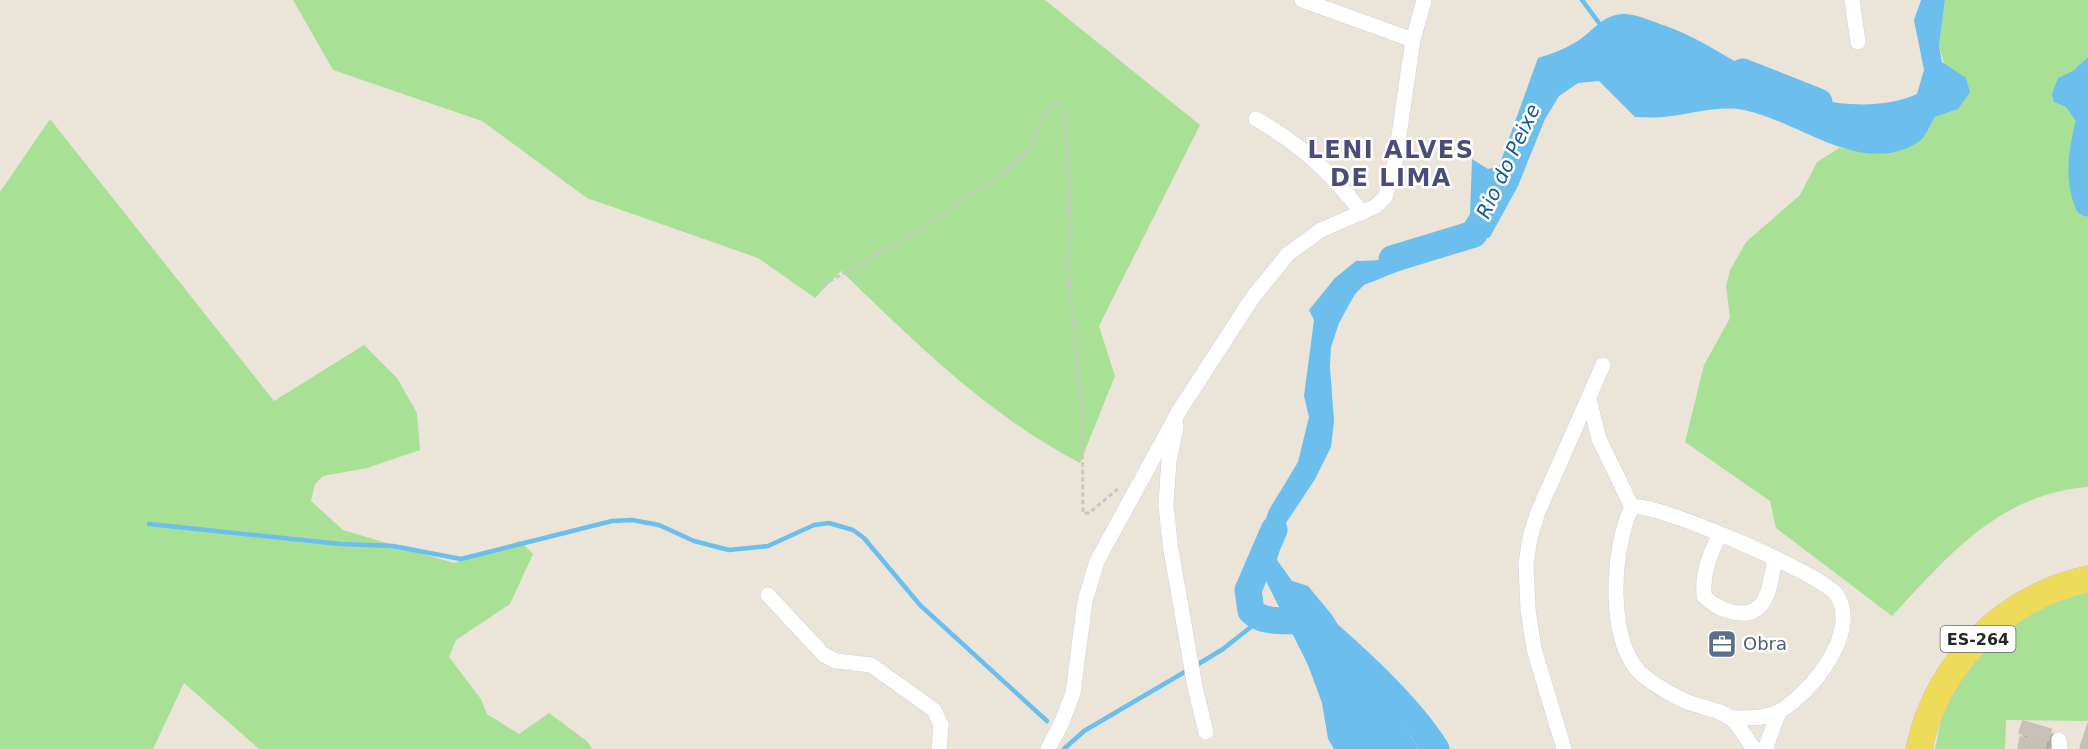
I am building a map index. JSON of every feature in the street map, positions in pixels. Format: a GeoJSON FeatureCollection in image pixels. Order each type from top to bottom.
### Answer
{"type":"FeatureCollection","features":[{"type":"Feature","properties":{"kind":"main road","name":"ES-264"},"geometry":{"type":"LineString","coordinates":[[1919,749],[1934,702],[1954,666],[1975,642],[2016,607],[2041,594],[2088,579]]}},
{"type":"Feature","properties":{"kind":"street"},"geometry":{"type":"LineString","coordinates":[[1302,0],[1413,40]]}},
{"type":"Feature","properties":{"kind":"street"},"geometry":{"type":"LineString","coordinates":[[1048,749],[1073,693],[1090,580],[1106,539],[1179,411],[1253,297],[1288,254],[1321,230],[1376,206],[1385,197],[1391,182],[1413,40],[1424,0]]}},
{"type":"Feature","properties":{"kind":"street"},"geometry":{"type":"LineString","coordinates":[[1852,0],[1858,42]]}},
{"type":"Feature","properties":{"kind":"street"},"geometry":{"type":"LineString","coordinates":[[1256,119],[1298,145],[1320,164],[1362,213]]}},
{"type":"Feature","properties":{"kind":"street"},"geometry":{"type":"LineString","coordinates":[[1564,749],[1534,649],[1528,609],[1526,564],[1538,512],[1603,365]]}},
{"type":"Feature","properties":{"kind":"street"},"geometry":{"type":"LineString","coordinates":[[1589,399],[1599,439],[1632,507],[1620,543],[1615,585],[1619,630],[1628,652],[1643,676],[1684,701],[1731,718],[1750,718],[1779,712],[1803,692],[1823,670],[1839,643],[1843,623],[1841,604],[1835,593],[1810,575],[1720,534],[1640,506],[1632,507]]}},
{"type":"Feature","properties":{"kind":"street"},"geometry":{"type":"LineString","coordinates":[[1179,411],[1169,461],[1166,504],[1170,543],[1193,678],[1206,732]]}},
{"type":"Feature","properties":{"kind":"street"},"geometry":{"type":"LineString","coordinates":[[1720,534],[1706,566],[1703,582],[1704,596],[1723,610],[1751,614],[1757,610],[1766,596],[1775,558]]}},
{"type":"Feature","properties":{"kind":"street"},"geometry":{"type":"LineString","coordinates":[[768,595],[824,655],[836,661],[871,665],[934,710],[941,724],[939,749]]}},
{"type":"Feature","properties":{"kind":"street"},"geometry":{"type":"LineString","coordinates":[[1766,749],[1779,712]]}},
{"type":"Feature","properties":{"kind":"street"},"geometry":{"type":"LineString","coordinates":[[1731,718],[1754,749]]}},
{"type":"Feature","properties":{"kind":"path"},"geometry":{"type":"LineString","coordinates":[[823,285],[915,233],[1015,164],[1028,151],[1051,104],[1058,102],[1062,109],[1070,202],[1068,269],[1082,415],[1083,513],[1089,513],[1121,487],[1139,483]]}},
{"type":"Feature","properties":{"kind":"green space"},"geometry":{"type":"Polygon","coordinates":[[[293,0],[1045,0],[1200,125],[1099,326],[1115,376],[1080,463],[1015,423],[954,376],[841,271],[815,298],[758,258],[587,198],[482,121],[333,70],[293,0]]]}},
{"type":"Feature","properties":{"kind":"green space"},"geometry":{"type":"Polygon","coordinates":[[[1945,0],[2088,0],[2088,57],[2074,70],[2058,78],[2054,102],[2066,107],[2081,129],[2072,161],[2072,174],[2088,211],[2088,487],[2056,492],[2002,515],[1956,550],[1892,616],[1776,528],[1770,501],[1685,442],[1704,365],[1730,318],[1726,286],[1730,270],[1746,242],[1800,195],[1817,162],[1839,148],[1883,154],[1919,142],[1935,117],[1958,109],[1939,46],[1945,0]]]}},
{"type":"Feature","properties":{"kind":"green space"},"geometry":{"type":"Polygon","coordinates":[[[50,119],[274,401],[364,345],[397,378],[417,413],[420,450],[367,468],[323,476],[315,484],[311,501],[343,530],[454,563],[520,541],[533,554],[510,604],[456,640],[449,657],[481,699],[487,714],[519,734],[549,713],[588,742],[592,749],[259,749],[184,683],[153,749],[0,749],[0,192],[50,119]]]}},
{"type":"Feature","properties":{"kind":"green space"},"geometry":{"type":"Polygon","coordinates":[[[2088,573],[2088,721],[2006,720],[2005,749],[1935,749],[1948,687],[1964,647],[2088,573]]]}},
{"type":"Feature","properties":{"kind":"water"},"geometry":{"type":"Polygon","coordinates":[[[1921,0],[1945,0],[1939,46],[1942,62],[1966,78],[1970,92],[1958,109],[1935,117],[1925,135],[1917,143],[1895,152],[1874,154],[1852,150],[1765,116],[1734,109],[1714,109],[1673,116],[1635,117],[1599,81],[1578,83],[1559,96],[1545,119],[1518,186],[1490,237],[1364,285],[1355,294],[1339,323],[1331,347],[1330,367],[1334,421],[1331,447],[1315,479],[1286,523],[1277,560],[1292,581],[1308,586],[1332,615],[1383,700],[1420,749],[1334,749],[1328,739],[1322,703],[1308,665],[1253,555],[1269,510],[1298,462],[1309,417],[1304,396],[1314,320],[1309,310],[1335,278],[1356,261],[1385,260],[1407,247],[1432,249],[1445,245],[1458,233],[1470,214],[1472,159],[1488,169],[1499,166],[1538,58],[1576,42],[1611,16],[1626,14],[1641,17],[1681,32],[1794,93],[1829,102],[1866,104],[1901,100],[1917,94],[1924,70],[1914,20],[1921,0]]]}},
{"type":"Feature","properties":{"kind":"water"},"geometry":{"type":"Polygon","coordinates":[[[2088,57],[2087,201],[2076,181],[2072,166],[2081,129],[2066,107],[2054,102],[2052,94],[2058,78],[2074,70],[2088,57]]]}},
{"type":"Feature","properties":{"kind":"building"},"geometry":{"type":"Polygon","coordinates":[[[2023,721],[2051,729],[2048,741],[2019,733],[2023,721]]]}},
{"type":"Feature","properties":{"kind":"building"},"geometry":{"type":"Polygon","coordinates":[[[2088,723],[2088,749],[2084,749],[2080,748],[2088,723]]]}},
{"type":"Feature","properties":{"kind":"building"},"geometry":{"type":"Polygon","coordinates":[[[2020,737],[2046,741],[2045,749],[2018,749],[2020,737]]]}},
{"type":"Feature","properties":{"kind":"waterway"},"geometry":{"type":"LineString","coordinates":[[1582,0],[1602,27]]}},
{"type":"Feature","properties":{"kind":"waterway","name":"Rio do Peixe"},"geometry":{"type":"LineString","coordinates":[[1743,72],[1819,102]]}},
{"type":"Feature","properties":{"kind":"waterway"},"geometry":{"type":"LineString","coordinates":[[2088,127],[2082,165],[2083,185],[2088,203]]}},
{"type":"Feature","properties":{"kind":"waterway","name":"Rio do Peixe"},"geometry":{"type":"LineString","coordinates":[[1392,259],[1474,234],[1477,228]]}},
{"type":"Feature","properties":{"kind":"waterway"},"geometry":{"type":"LineString","coordinates":[[149,524],[341,544],[393,546],[461,559],[612,521],[632,520],[659,525],[694,541],[729,550],[768,546],[814,525],[829,523],[853,530],[864,538],[920,605],[1047,721]]}},
{"type":"Feature","properties":{"kind":"waterway","name":"Rio do Peixe"},"geometry":{"type":"LineString","coordinates":[[1274,530],[1248,590],[1251,611],[1266,619],[1301,621],[1319,626],[1366,668],[1397,700],[1425,732],[1436,749]]}},
{"type":"Feature","properties":{"kind":"waterway"},"geometry":{"type":"LineString","coordinates":[[1195,666],[1223,649],[1261,619]]}},
{"type":"Feature","properties":{"kind":"waterway"},"geometry":{"type":"LineString","coordinates":[[1064,749],[1084,731],[1188,670]]}},
{"type":"Feature","properties":{"kind":"place","name":"Obra"},"geometry":{"type":"Point","coordinates":[1722,644]}},
{"type":"Feature","properties":{"kind":"district","name":"LENI ALVES DE LIMA"},"geometry":{"type":"Point","coordinates":[1391,164]}}]}
